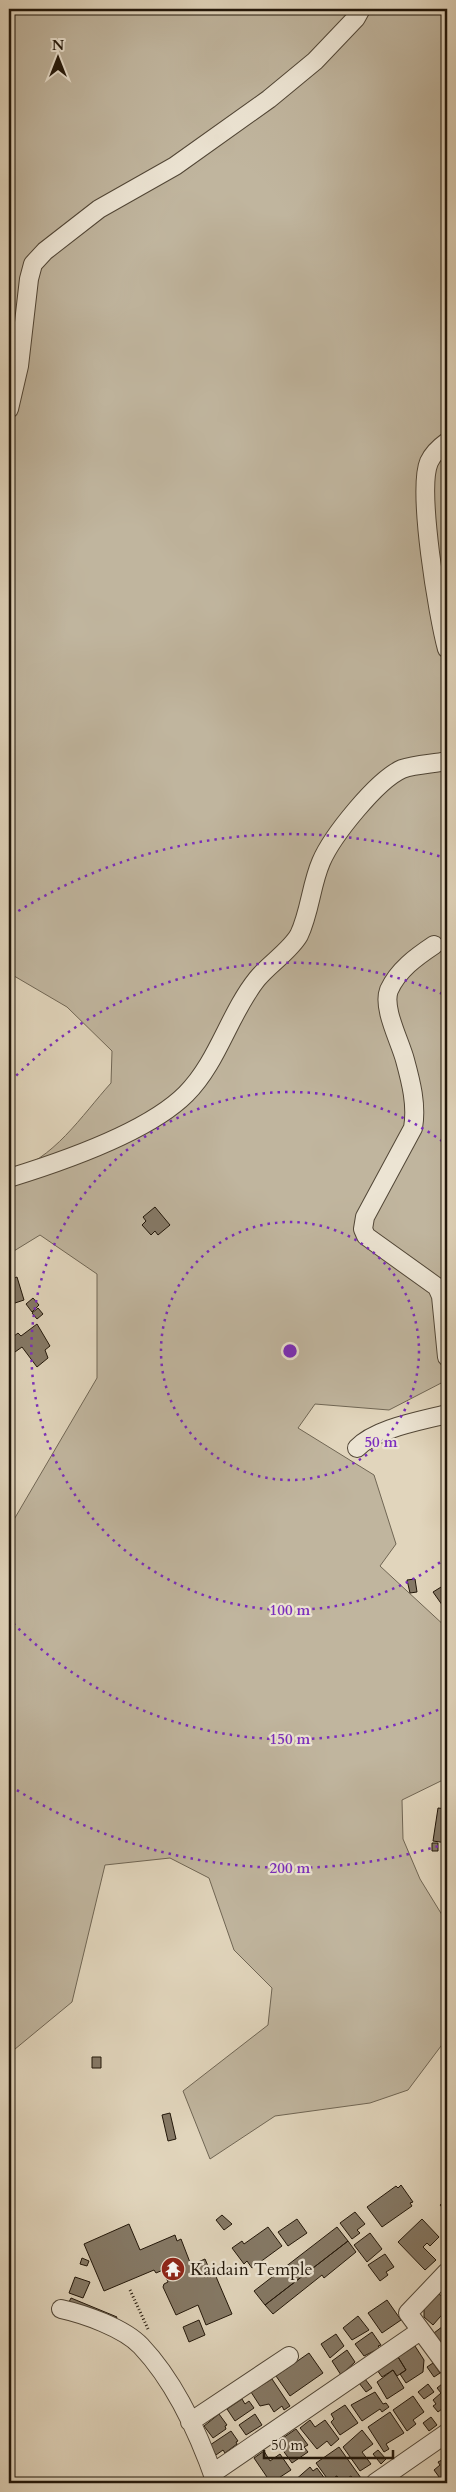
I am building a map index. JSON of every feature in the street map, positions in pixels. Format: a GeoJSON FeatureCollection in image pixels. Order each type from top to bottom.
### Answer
{"type":"FeatureCollection","features":[{"type":"Feature","properties":{"kind":"street"},"geometry":{"type":"LineString","coordinates":[[9,409],[19,366],[29,279],[33,264],[44,251],[99,209],[175,166],[269,99],[315,61],[356,18],[361,9]]}},
{"type":"Feature","properties":{"kind":"street"},"geometry":{"type":"LineString","coordinates":[[447,442],[429,462],[426,502],[434,582],[447,649]]}},
{"type":"Feature","properties":{"kind":"street"},"geometry":{"type":"LineString","coordinates":[[9,1178],[106,1142],[151,1120],[185,1095],[204,1072],[232,1016],[256,980],[299,934],[321,862],[357,810],[394,774],[408,767],[447,761]]}},
{"type":"Feature","properties":{"kind":"street"},"geometry":{"type":"LineString","coordinates":[[434,945],[412,961],[397,976],[388,992],[387,1007],[405,1060],[415,1116],[413,1128],[365,1217],[363,1229],[366,1236],[437,1287],[441,1296],[447,1357]]}},
{"type":"Feature","properties":{"kind":"street"},"geometry":{"type":"LineString","coordinates":[[357,1448],[363,1441],[400,1426],[447,1414]]}},
{"type":"Feature","properties":{"kind":"street"},"geometry":{"type":"LineString","coordinates":[[447,2272],[408,2313],[447,2366]]}},
{"type":"Feature","properties":{"kind":"street"},"geometry":{"type":"LineString","coordinates":[[61,2309],[106,2325],[132,2339],[140,2346],[173,2387],[215,2478],[420,2331]]}},
{"type":"Feature","properties":{"kind":"street"},"geometry":{"type":"LineString","coordinates":[[190,2422],[289,2356]]}},
{"type":"Feature","properties":{"kind":"street"},"geometry":{"type":"LineString","coordinates":[[376,2483],[447,2433]]}},
{"type":"Feature","properties":{"kind":"shaded area"},"geometry":{"type":"Polygon","coordinates":[[[9,9],[447,9],[447,1380],[389,1410],[315,1404],[298,1428],[374,1475],[396,1544],[380,1566],[447,1628],[447,1778],[402,1800],[403,1839],[420,1879],[447,1923],[447,2038],[408,2090],[370,2103],[275,2116],[210,2159],[183,2091],[268,2025],[272,1988],[234,1950],[209,1878],[170,1858],[105,1865],[72,2002],[9,2054],[9,1528],[97,1378],[97,1274],[40,1235],[9,1254],[9,1172],[39,1158],[78,1122],[111,1083],[112,1051],[67,1007],[9,973],[9,9]]]}},
{"type":"Feature","properties":{"kind":"building"},"geometry":{"type":"Polygon","coordinates":[[[155,1207],[170,1225],[158,1235],[155,1231],[151,1235],[142,1225],[146,1221],[143,1217],[155,1207]]]}},
{"type":"Feature","properties":{"kind":"building"},"geometry":{"type":"Polygon","coordinates":[[[17,1277],[24,1300],[9,1305],[9,1280],[17,1277]]]}},
{"type":"Feature","properties":{"kind":"building"},"geometry":{"type":"Polygon","coordinates":[[[33,1298],[39,1305],[32,1312],[26,1304],[33,1298]]]}},
{"type":"Feature","properties":{"kind":"building"},"geometry":{"type":"Polygon","coordinates":[[[38,1308],[43,1314],[37,1319],[32,1313],[38,1308]]]}},
{"type":"Feature","properties":{"kind":"building"},"geometry":{"type":"Polygon","coordinates":[[[37,1324],[50,1346],[45,1350],[48,1358],[37,1367],[22,1347],[15,1352],[9,1345],[9,1340],[18,1333],[21,1336],[37,1324]]]}},
{"type":"Feature","properties":{"kind":"building"},"geometry":{"type":"Polygon","coordinates":[[[415,1579],[417,1592],[410,1593],[407,1580],[415,1579]]]}},
{"type":"Feature","properties":{"kind":"building"},"geometry":{"type":"Polygon","coordinates":[[[446,1584],[447,1608],[445,1609],[433,1592],[446,1584]]]}},
{"type":"Feature","properties":{"kind":"building"},"geometry":{"type":"Polygon","coordinates":[[[438,1808],[447,1809],[447,1843],[433,1841],[438,1808]]]}},
{"type":"Feature","properties":{"kind":"building"},"geometry":{"type":"Polygon","coordinates":[[[432,1843],[438,1843],[438,1851],[432,1851],[432,1843]]]}},
{"type":"Feature","properties":{"kind":"building"},"geometry":{"type":"Polygon","coordinates":[[[92,2057],[101,2057],[101,2068],[92,2068],[92,2057]]]}},
{"type":"Feature","properties":{"kind":"building"},"geometry":{"type":"Polygon","coordinates":[[[170,2113],[176,2139],[168,2141],[162,2115],[170,2113]]]}},
{"type":"Feature","properties":{"kind":"building"},"geometry":{"type":"Polygon","coordinates":[[[401,2185],[413,2202],[410,2203],[412,2206],[382,2227],[367,2207],[396,2186],[398,2188],[401,2185]]]}},
{"type":"Feature","properties":{"kind":"building"},"geometry":{"type":"Polygon","coordinates":[[[447,2198],[447,2213],[440,2205],[447,2198]]]}},
{"type":"Feature","properties":{"kind":"building"},"geometry":{"type":"Polygon","coordinates":[[[355,2212],[365,2224],[357,2230],[360,2233],[352,2239],[340,2223],[355,2212]]]}},
{"type":"Feature","properties":{"kind":"building"},"geometry":{"type":"Polygon","coordinates":[[[222,2215],[232,2224],[224,2230],[216,2220],[222,2215]]]}},
{"type":"Feature","properties":{"kind":"building"},"geometry":{"type":"Polygon","coordinates":[[[297,2219],[307,2233],[288,2246],[278,2232],[297,2219]]]}},
{"type":"Feature","properties":{"kind":"building"},"geometry":{"type":"Polygon","coordinates":[[[422,2219],[439,2237],[430,2246],[427,2243],[423,2247],[436,2260],[425,2270],[398,2242],[422,2219]]]}},
{"type":"Feature","properties":{"kind":"building"},"geometry":{"type":"Polygon","coordinates":[[[129,2224],[140,2250],[175,2235],[177,2241],[181,2239],[191,2265],[205,2259],[211,2273],[214,2272],[232,2314],[206,2325],[198,2305],[176,2315],[163,2287],[168,2282],[163,2270],[156,2273],[154,2270],[104,2291],[84,2244],[129,2224]]]}},
{"type":"Feature","properties":{"kind":"building"},"geometry":{"type":"Polygon","coordinates":[[[268,2227],[282,2246],[252,2268],[247,2261],[244,2264],[232,2248],[242,2241],[244,2244],[268,2227]]]}},
{"type":"Feature","properties":{"kind":"building"},"geometry":{"type":"Polygon","coordinates":[[[337,2227],[348,2241],[265,2305],[254,2291],[337,2227]]]}},
{"type":"Feature","properties":{"kind":"building"},"geometry":{"type":"Polygon","coordinates":[[[370,2233],[382,2249],[367,2262],[354,2245],[370,2233]]]}},
{"type":"Feature","properties":{"kind":"building"},"geometry":{"type":"Polygon","coordinates":[[[348,2241],[356,2252],[324,2278],[322,2275],[273,2314],[265,2305],[348,2241]]]}},
{"type":"Feature","properties":{"kind":"building"},"geometry":{"type":"Polygon","coordinates":[[[385,2254],[394,2267],[386,2272],[388,2275],[380,2281],[368,2265],[385,2254]]]}},
{"type":"Feature","properties":{"kind":"building"},"geometry":{"type":"Polygon","coordinates":[[[82,2258],[89,2261],[87,2266],[80,2264],[82,2258]]]}},
{"type":"Feature","properties":{"kind":"building"},"geometry":{"type":"Polygon","coordinates":[[[75,2277],[90,2282],[83,2298],[69,2293],[75,2277]]]}},
{"type":"Feature","properties":{"kind":"building"},"geometry":{"type":"Polygon","coordinates":[[[438,2293],[447,2301],[447,2309],[433,2325],[424,2317],[424,2308],[438,2293]]]}},
{"type":"Feature","properties":{"kind":"building"},"geometry":{"type":"Polygon","coordinates":[[[71,2298],[117,2317],[114,2323],[68,2304],[71,2298]]]}},
{"type":"Feature","properties":{"kind":"building"},"geometry":{"type":"Polygon","coordinates":[[[387,2300],[401,2320],[382,2333],[368,2313],[387,2300]]]}},
{"type":"Feature","properties":{"kind":"building"},"geometry":{"type":"Polygon","coordinates":[[[358,2316],[369,2330],[352,2340],[343,2328],[358,2316]]]}},
{"type":"Feature","properties":{"kind":"building"},"geometry":{"type":"Polygon","coordinates":[[[199,2320],[205,2335],[189,2342],[183,2327],[199,2320]]]}},
{"type":"Feature","properties":{"kind":"building"},"geometry":{"type":"Polygon","coordinates":[[[447,2323],[447,2352],[434,2333],[447,2323]]]}},
{"type":"Feature","properties":{"kind":"building"},"geometry":{"type":"Polygon","coordinates":[[[372,2332],[381,2345],[378,2346],[380,2348],[364,2356],[355,2344],[372,2332]]]}},
{"type":"Feature","properties":{"kind":"building"},"geometry":{"type":"Polygon","coordinates":[[[336,2334],[344,2346],[330,2358],[321,2344],[336,2334]]]}},
{"type":"Feature","properties":{"kind":"building"},"geometry":{"type":"Polygon","coordinates":[[[415,2346],[424,2360],[423,2372],[406,2383],[400,2374],[406,2370],[398,2357],[415,2346]]]}},
{"type":"Feature","properties":{"kind":"building"},"geometry":{"type":"Polygon","coordinates":[[[347,2350],[355,2362],[341,2375],[332,2361],[347,2350]]]}},
{"type":"Feature","properties":{"kind":"building"},"geometry":{"type":"Polygon","coordinates":[[[309,2353],[323,2373],[290,2396],[276,2376],[309,2353]]]}},
{"type":"Feature","properties":{"kind":"building"},"geometry":{"type":"Polygon","coordinates":[[[398,2357],[406,2370],[397,2376],[393,2370],[382,2377],[377,2370],[398,2357]]]}},
{"type":"Feature","properties":{"kind":"building"},"geometry":{"type":"Polygon","coordinates":[[[433,2363],[440,2373],[434,2377],[427,2367],[433,2363]]]}},
{"type":"Feature","properties":{"kind":"building"},"geometry":{"type":"Polygon","coordinates":[[[393,2370],[404,2388],[387,2399],[377,2382],[393,2370]]]}},
{"type":"Feature","properties":{"kind":"building"},"geometry":{"type":"Polygon","coordinates":[[[272,2379],[290,2406],[284,2410],[282,2406],[274,2412],[269,2404],[260,2406],[251,2392],[272,2379]]]}},
{"type":"Feature","properties":{"kind":"building"},"geometry":{"type":"Polygon","coordinates":[[[365,2379],[372,2388],[366,2392],[359,2383],[365,2379]]]}},
{"type":"Feature","properties":{"kind":"building"},"geometry":{"type":"Polygon","coordinates":[[[447,2380],[447,2405],[438,2412],[433,2406],[436,2404],[433,2400],[441,2393],[437,2388],[447,2380]]]}},
{"type":"Feature","properties":{"kind":"building"},"geometry":{"type":"Polygon","coordinates":[[[428,2384],[434,2392],[424,2399],[418,2392],[428,2384]]]}},
{"type":"Feature","properties":{"kind":"building"},"geometry":{"type":"Polygon","coordinates":[[[375,2392],[383,2404],[386,2403],[389,2407],[382,2412],[380,2409],[362,2421],[351,2405],[375,2392]]]}},
{"type":"Feature","properties":{"kind":"building"},"geometry":{"type":"Polygon","coordinates":[[[413,2396],[424,2412],[413,2420],[416,2424],[407,2431],[393,2410],[413,2396]]]}},
{"type":"Feature","properties":{"kind":"building"},"geometry":{"type":"Polygon","coordinates":[[[242,2399],[245,2404],[249,2401],[254,2408],[235,2421],[227,2409],[242,2399]]]}},
{"type":"Feature","properties":{"kind":"building"},"geometry":{"type":"Polygon","coordinates":[[[345,2405],[358,2423],[340,2435],[331,2422],[334,2419],[331,2414],[345,2405]]]}},
{"type":"Feature","properties":{"kind":"building"},"geometry":{"type":"Polygon","coordinates":[[[390,2412],[404,2433],[386,2444],[389,2449],[384,2452],[368,2427],[390,2412]]]}},
{"type":"Feature","properties":{"kind":"building"},"geometry":{"type":"Polygon","coordinates":[[[219,2414],[227,2425],[225,2426],[226,2429],[213,2438],[204,2426],[219,2414]]]}},
{"type":"Feature","properties":{"kind":"building"},"geometry":{"type":"Polygon","coordinates":[[[255,2414],[262,2425],[246,2435],[239,2425],[255,2414]]]}},
{"type":"Feature","properties":{"kind":"building"},"geometry":{"type":"Polygon","coordinates":[[[431,2417],[437,2425],[429,2431],[423,2423],[431,2417]]]}},
{"type":"Feature","properties":{"kind":"building"},"geometry":{"type":"Polygon","coordinates":[[[310,2420],[315,2427],[325,2420],[339,2439],[331,2446],[327,2441],[317,2449],[300,2428],[310,2420]]]}},
{"type":"Feature","properties":{"kind":"building"},"geometry":{"type":"Polygon","coordinates":[[[296,2429],[308,2445],[304,2447],[308,2452],[292,2463],[277,2442],[296,2429]]]}},
{"type":"Feature","properties":{"kind":"building"},"geometry":{"type":"Polygon","coordinates":[[[362,2430],[373,2444],[362,2452],[371,2464],[360,2471],[343,2447],[362,2430]]]}},
{"type":"Feature","properties":{"kind":"building"},"geometry":{"type":"Polygon","coordinates":[[[231,2431],[238,2441],[236,2442],[237,2444],[225,2453],[223,2450],[216,2455],[210,2445],[231,2431]]]}},
{"type":"Feature","properties":{"kind":"building"},"geometry":{"type":"Polygon","coordinates":[[[339,2447],[361,2478],[356,2482],[351,2476],[341,2482],[337,2476],[329,2481],[316,2463],[339,2447]]]}},
{"type":"Feature","properties":{"kind":"building"},"geometry":{"type":"Polygon","coordinates":[[[378,2450],[386,2459],[381,2464],[373,2454],[378,2450]]]}},
{"type":"Feature","properties":{"kind":"building"},"geometry":{"type":"Polygon","coordinates":[[[264,2451],[270,2461],[280,2454],[291,2470],[271,2483],[254,2458],[264,2451]]]}},
{"type":"Feature","properties":{"kind":"building"},"geometry":{"type":"Polygon","coordinates":[[[442,2460],[447,2467],[447,2483],[438,2483],[442,2481],[434,2470],[440,2465],[438,2462],[442,2460]]]}},
{"type":"Feature","properties":{"kind":"building"},"geometry":{"type":"Polygon","coordinates":[[[310,2467],[313,2471],[317,2468],[328,2483],[295,2483],[294,2481],[310,2467]]]}},
{"type":"Feature","properties":{"kind":"building"},"geometry":{"type":"Polygon","coordinates":[[[337,2476],[342,2483],[330,2483],[329,2481],[337,2476]]]}},
{"type":"Feature","properties":{"kind":"place","name":"Kaidain Temple"},"geometry":{"type":"Point","coordinates":[173,2269]}}]}
